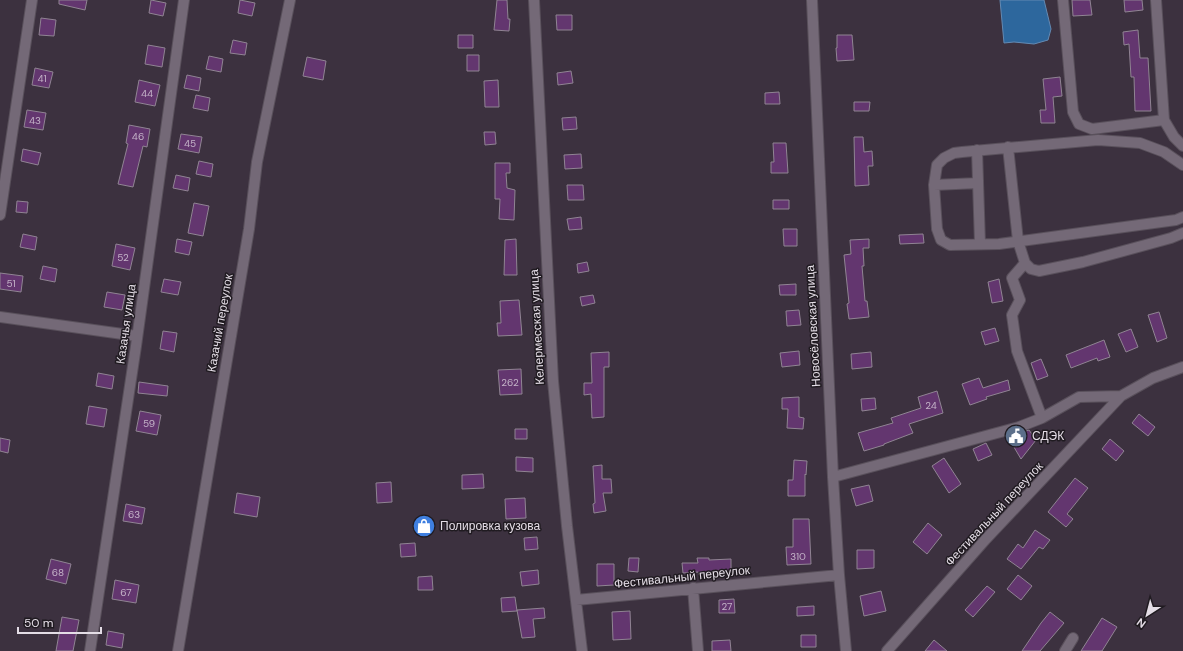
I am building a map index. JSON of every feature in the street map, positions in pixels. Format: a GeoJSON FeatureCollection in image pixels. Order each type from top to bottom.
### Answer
{"type":"FeatureCollection","features":[{"type":"Feature","properties":{"kind":"street"},"geometry":{"type":"LineString","coordinates":[[0,215],[32,0]]}},
{"type":"Feature","properties":{"kind":"street","name":"Казачья улица"},"geometry":{"type":"LineString","coordinates":[[90,651],[137,336],[184,0]]}},
{"type":"Feature","properties":{"kind":"street","name":"Казачий переулок"},"geometry":{"type":"LineString","coordinates":[[178,651],[249,229],[257,162],[290,0]]}},
{"type":"Feature","properties":{"kind":"street","name":"Келермесская улица"},"geometry":{"type":"LineString","coordinates":[[534,0],[553,381],[567,526],[582,651]]}},
{"type":"Feature","properties":{"kind":"street","name":"Новосёловская улица"},"geometry":{"type":"LineString","coordinates":[[812,0],[833,477],[839,575],[846,651]]}},
{"type":"Feature","properties":{"kind":"street"},"geometry":{"type":"LineString","coordinates":[[1063,0],[1073,112],[1079,124],[1092,129],[1164,120]]}},
{"type":"Feature","properties":{"kind":"street"},"geometry":{"type":"LineString","coordinates":[[1156,0],[1164,120],[1174,136],[1183,146]]}},
{"type":"Feature","properties":{"kind":"street"},"geometry":{"type":"LineString","coordinates":[[1183,166],[1159,150],[1140,143],[1098,140],[954,153],[944,158],[937,165],[934,185],[936,229],[942,240],[950,245],[999,244],[1176,220],[1183,217]]}},
{"type":"Feature","properties":{"kind":"street"},"geometry":{"type":"LineString","coordinates":[[1008,147],[1018,241],[1025,263],[1031,269],[1039,271],[1084,262],[1171,238],[1183,233]]}},
{"type":"Feature","properties":{"kind":"street"},"geometry":{"type":"LineString","coordinates":[[977,150],[980,244]]}},
{"type":"Feature","properties":{"kind":"street"},"geometry":{"type":"LineString","coordinates":[[934,185],[978,183]]}},
{"type":"Feature","properties":{"kind":"street"},"geometry":{"type":"LineString","coordinates":[[1025,263],[1012,278],[1020,300],[1012,315],[1017,351],[1042,418]]}},
{"type":"Feature","properties":{"kind":"street"},"geometry":{"type":"LineString","coordinates":[[0,317],[137,336]]}},
{"type":"Feature","properties":{"kind":"street","name":"Фестивальный переулок"},"geometry":{"type":"LineString","coordinates":[[887,651],[985,540],[1122,396],[1153,378],[1183,367]]}},
{"type":"Feature","properties":{"kind":"street","name":"Фестивальный переулок"},"geometry":{"type":"LineString","coordinates":[[833,477],[1019,426],[1042,418],[1079,397],[1122,396]]}},
{"type":"Feature","properties":{"kind":"street","name":"Фестивальный переулок"},"geometry":{"type":"LineString","coordinates":[[576,600],[839,575]]}},
{"type":"Feature","properties":{"kind":"street"},"geometry":{"type":"LineString","coordinates":[[693,588],[698,651]]}},
{"type":"Feature","properties":{"kind":"street"},"geometry":{"type":"LineString","coordinates":[[1065,651],[1073,638]]}},
{"type":"Feature","properties":{"kind":"water"},"geometry":{"type":"Polygon","coordinates":[[[1000,0],[1044,0],[1051,29],[1048,40],[1034,44],[1014,42],[1004,43],[1000,0]]]}},
{"type":"Feature","properties":{"kind":"building"},"geometry":{"type":"Polygon","coordinates":[[[59,0],[87,0],[85,10],[59,4],[59,0]]]}},
{"type":"Feature","properties":{"kind":"building"},"geometry":{"type":"Polygon","coordinates":[[[151,0],[166,3],[163,16],[149,13],[151,0]]]}},
{"type":"Feature","properties":{"kind":"building"},"geometry":{"type":"Polygon","coordinates":[[[240,0],[255,3],[252,16],[238,13],[240,0]]]}},
{"type":"Feature","properties":{"kind":"building"},"geometry":{"type":"Polygon","coordinates":[[[497,0],[507,0],[508,19],[510,19],[509,31],[494,30],[497,0]]]}},
{"type":"Feature","properties":{"kind":"building"},"geometry":{"type":"Polygon","coordinates":[[[1072,0],[1090,0],[1092,15],[1073,16],[1072,0]]]}},
{"type":"Feature","properties":{"kind":"building"},"geometry":{"type":"Polygon","coordinates":[[[1124,0],[1142,0],[1143,10],[1125,12],[1124,0]]]}},
{"type":"Feature","properties":{"kind":"building"},"geometry":{"type":"Polygon","coordinates":[[[556,15],[572,15],[572,30],[557,30],[556,15]]]}},
{"type":"Feature","properties":{"kind":"building"},"geometry":{"type":"Polygon","coordinates":[[[41,18],[56,20],[54,36],[39,35],[41,18]]]}},
{"type":"Feature","properties":{"kind":"building"},"geometry":{"type":"Polygon","coordinates":[[[1138,30],[1140,58],[1148,58],[1151,111],[1135,111],[1134,77],[1131,77],[1129,44],[1124,45],[1123,32],[1138,30]]]}},
{"type":"Feature","properties":{"kind":"building"},"geometry":{"type":"Polygon","coordinates":[[[458,35],[473,35],[473,48],[458,48],[458,35]]]}},
{"type":"Feature","properties":{"kind":"building"},"geometry":{"type":"Polygon","coordinates":[[[837,35],[852,35],[854,60],[837,61],[837,35]]]}},
{"type":"Feature","properties":{"kind":"building"},"geometry":{"type":"Polygon","coordinates":[[[233,40],[247,43],[245,55],[230,53],[233,40]]]}},
{"type":"Feature","properties":{"kind":"building"},"geometry":{"type":"Polygon","coordinates":[[[148,45],[165,48],[162,67],[145,64],[148,45]]]}},
{"type":"Feature","properties":{"kind":"building"},"geometry":{"type":"Polygon","coordinates":[[[467,55],[479,55],[479,71],[467,71],[467,55]]]}},
{"type":"Feature","properties":{"kind":"building"},"geometry":{"type":"Polygon","coordinates":[[[209,56],[223,59],[221,72],[206,69],[209,56]]]}},
{"type":"Feature","properties":{"kind":"building"},"geometry":{"type":"Polygon","coordinates":[[[307,57],[326,61],[323,80],[303,76],[307,57]]]}},
{"type":"Feature","properties":{"kind":"building"},"geometry":{"type":"Polygon","coordinates":[[[35,68],[53,72],[49,88],[32,85],[35,68]]]}},
{"type":"Feature","properties":{"kind":"building"},"geometry":{"type":"Polygon","coordinates":[[[571,71],[573,83],[558,85],[557,73],[571,71]]]}},
{"type":"Feature","properties":{"kind":"building"},"geometry":{"type":"Polygon","coordinates":[[[187,75],[201,78],[199,91],[184,88],[187,75]]]}},
{"type":"Feature","properties":{"kind":"building"},"geometry":{"type":"Polygon","coordinates":[[[1060,77],[1062,96],[1053,97],[1055,123],[1041,123],[1040,110],[1046,110],[1043,79],[1060,77]]]}},
{"type":"Feature","properties":{"kind":"building"},"geometry":{"type":"Polygon","coordinates":[[[139,80],[160,85],[155,106],[135,102],[139,80]]]}},
{"type":"Feature","properties":{"kind":"building"},"geometry":{"type":"Polygon","coordinates":[[[498,80],[499,107],[485,107],[484,81],[498,80]]]}},
{"type":"Feature","properties":{"kind":"building"},"geometry":{"type":"Polygon","coordinates":[[[779,92],[780,104],[765,104],[765,93],[779,92]]]}},
{"type":"Feature","properties":{"kind":"building"},"geometry":{"type":"Polygon","coordinates":[[[196,95],[210,98],[208,111],[193,108],[196,95]]]}},
{"type":"Feature","properties":{"kind":"building"},"geometry":{"type":"Polygon","coordinates":[[[854,102],[870,102],[869,111],[854,111],[854,102]]]}},
{"type":"Feature","properties":{"kind":"building"},"geometry":{"type":"Polygon","coordinates":[[[27,110],[46,113],[43,130],[24,127],[27,110]]]}},
{"type":"Feature","properties":{"kind":"building"},"geometry":{"type":"Polygon","coordinates":[[[576,117],[577,129],[563,130],[562,118],[576,117]]]}},
{"type":"Feature","properties":{"kind":"building"},"geometry":{"type":"Polygon","coordinates":[[[129,125],[150,129],[147,147],[143,146],[133,187],[118,184],[128,144],[126,143],[129,125]]]}},
{"type":"Feature","properties":{"kind":"building"},"geometry":{"type":"Polygon","coordinates":[[[484,132],[495,132],[496,144],[485,145],[484,132]]]}},
{"type":"Feature","properties":{"kind":"building"},"geometry":{"type":"Polygon","coordinates":[[[181,134],[202,137],[199,153],[178,149],[181,134]]]}},
{"type":"Feature","properties":{"kind":"building"},"geometry":{"type":"Polygon","coordinates":[[[854,137],[863,137],[864,152],[872,151],[873,166],[868,166],[869,185],[855,186],[854,137]]]}},
{"type":"Feature","properties":{"kind":"building"},"geometry":{"type":"Polygon","coordinates":[[[773,143],[786,143],[788,173],[771,173],[771,162],[774,162],[773,143]]]}},
{"type":"Feature","properties":{"kind":"building"},"geometry":{"type":"Polygon","coordinates":[[[23,149],[41,153],[38,165],[21,161],[23,149]]]}},
{"type":"Feature","properties":{"kind":"building"},"geometry":{"type":"Polygon","coordinates":[[[581,154],[582,168],[565,169],[564,155],[581,154]]]}},
{"type":"Feature","properties":{"kind":"building"},"geometry":{"type":"Polygon","coordinates":[[[199,161],[213,164],[211,177],[196,174],[199,161]]]}},
{"type":"Feature","properties":{"kind":"building"},"geometry":{"type":"Polygon","coordinates":[[[495,163],[510,163],[510,173],[506,173],[507,188],[515,190],[514,220],[499,219],[500,199],[495,199],[495,163]]]}},
{"type":"Feature","properties":{"kind":"building"},"geometry":{"type":"Polygon","coordinates":[[[176,175],[190,178],[188,191],[173,188],[176,175]]]}},
{"type":"Feature","properties":{"kind":"building"},"geometry":{"type":"Polygon","coordinates":[[[567,185],[583,185],[584,200],[568,200],[567,185]]]}},
{"type":"Feature","properties":{"kind":"building"},"geometry":{"type":"Polygon","coordinates":[[[773,200],[789,200],[789,209],[773,209],[773,200]]]}},
{"type":"Feature","properties":{"kind":"building"},"geometry":{"type":"Polygon","coordinates":[[[17,201],[28,202],[27,213],[16,212],[17,201]]]}},
{"type":"Feature","properties":{"kind":"building"},"geometry":{"type":"Polygon","coordinates":[[[194,203],[209,206],[203,236],[188,233],[194,203]]]}},
{"type":"Feature","properties":{"kind":"building"},"geometry":{"type":"Polygon","coordinates":[[[581,217],[582,229],[569,230],[567,219],[581,217]]]}},
{"type":"Feature","properties":{"kind":"building"},"geometry":{"type":"Polygon","coordinates":[[[783,229],[797,229],[797,246],[784,246],[783,229]]]}},
{"type":"Feature","properties":{"kind":"building"},"geometry":{"type":"Polygon","coordinates":[[[23,234],[37,237],[35,250],[20,247],[23,234]]]}},
{"type":"Feature","properties":{"kind":"building"},"geometry":{"type":"Polygon","coordinates":[[[923,234],[924,243],[900,244],[899,235],[923,234]]]}},
{"type":"Feature","properties":{"kind":"building"},"geometry":{"type":"Polygon","coordinates":[[[177,239],[192,242],[189,255],[175,252],[177,239]]]}},
{"type":"Feature","properties":{"kind":"building"},"geometry":{"type":"Polygon","coordinates":[[[516,239],[517,275],[504,275],[505,240],[516,239]]]}},
{"type":"Feature","properties":{"kind":"building"},"geometry":{"type":"Polygon","coordinates":[[[869,239],[869,248],[863,248],[864,266],[862,266],[865,301],[867,301],[869,317],[849,319],[847,304],[849,303],[844,255],[851,254],[850,240],[869,239]]]}},
{"type":"Feature","properties":{"kind":"building"},"geometry":{"type":"Polygon","coordinates":[[[116,244],[135,248],[130,270],[112,266],[116,244]]]}},
{"type":"Feature","properties":{"kind":"building"},"geometry":{"type":"Polygon","coordinates":[[[587,262],[589,271],[578,273],[577,264],[587,262]]]}},
{"type":"Feature","properties":{"kind":"building"},"geometry":{"type":"Polygon","coordinates":[[[43,266],[57,269],[55,282],[40,279],[43,266]]]}},
{"type":"Feature","properties":{"kind":"building"},"geometry":{"type":"Polygon","coordinates":[[[0,273],[23,276],[21,292],[0,289],[0,273]]]}},
{"type":"Feature","properties":{"kind":"building"},"geometry":{"type":"Polygon","coordinates":[[[164,279],[181,282],[178,295],[161,292],[164,279]]]}},
{"type":"Feature","properties":{"kind":"building"},"geometry":{"type":"Polygon","coordinates":[[[999,279],[1003,301],[992,303],[988,282],[999,279]]]}},
{"type":"Feature","properties":{"kind":"building"},"geometry":{"type":"Polygon","coordinates":[[[796,284],[796,295],[780,295],[779,285],[796,284]]]}},
{"type":"Feature","properties":{"kind":"building"},"geometry":{"type":"Polygon","coordinates":[[[107,292],[125,295],[122,310],[104,307],[107,292]]]}},
{"type":"Feature","properties":{"kind":"building"},"geometry":{"type":"Polygon","coordinates":[[[593,295],[595,303],[582,306],[580,297],[593,295]]]}},
{"type":"Feature","properties":{"kind":"building"},"geometry":{"type":"Polygon","coordinates":[[[519,300],[522,335],[498,336],[497,323],[501,323],[500,301],[519,300]]]}},
{"type":"Feature","properties":{"kind":"building"},"geometry":{"type":"Polygon","coordinates":[[[799,310],[801,325],[787,326],[786,311],[799,310]]]}},
{"type":"Feature","properties":{"kind":"building"},"geometry":{"type":"Polygon","coordinates":[[[1159,312],[1167,338],[1157,342],[1148,315],[1159,312]]]}},
{"type":"Feature","properties":{"kind":"building"},"geometry":{"type":"Polygon","coordinates":[[[995,328],[999,341],[985,345],[981,332],[995,328]]]}},
{"type":"Feature","properties":{"kind":"building"},"geometry":{"type":"Polygon","coordinates":[[[1131,329],[1138,347],[1126,352],[1118,334],[1131,329]]]}},
{"type":"Feature","properties":{"kind":"building"},"geometry":{"type":"Polygon","coordinates":[[[163,331],[177,333],[174,352],[160,349],[163,331]]]}},
{"type":"Feature","properties":{"kind":"building"},"geometry":{"type":"Polygon","coordinates":[[[1104,340],[1110,357],[1098,361],[1097,358],[1071,368],[1066,355],[1104,340]]]}},
{"type":"Feature","properties":{"kind":"building"},"geometry":{"type":"Polygon","coordinates":[[[799,351],[800,365],[782,367],[780,353],[799,351]]]}},
{"type":"Feature","properties":{"kind":"building"},"geometry":{"type":"Polygon","coordinates":[[[609,352],[609,367],[604,367],[604,417],[592,418],[591,394],[584,395],[584,383],[592,383],[591,353],[609,352]]]}},
{"type":"Feature","properties":{"kind":"building"},"geometry":{"type":"Polygon","coordinates":[[[871,352],[872,367],[852,369],[851,354],[871,352]]]}},
{"type":"Feature","properties":{"kind":"building"},"geometry":{"type":"Polygon","coordinates":[[[1041,359],[1048,376],[1037,380],[1031,363],[1041,359]]]}},
{"type":"Feature","properties":{"kind":"building"},"geometry":{"type":"Polygon","coordinates":[[[521,369],[522,394],[500,395],[498,370],[521,369]]]}},
{"type":"Feature","properties":{"kind":"building"},"geometry":{"type":"Polygon","coordinates":[[[98,373],[114,376],[112,389],[96,386],[98,373]]]}},
{"type":"Feature","properties":{"kind":"building"},"geometry":{"type":"Polygon","coordinates":[[[979,378],[983,388],[1008,380],[1010,390],[986,397],[987,399],[970,405],[962,384],[979,378]]]}},
{"type":"Feature","properties":{"kind":"building"},"geometry":{"type":"Polygon","coordinates":[[[139,382],[168,386],[167,396],[138,393],[139,382]]]}},
{"type":"Feature","properties":{"kind":"building"},"geometry":{"type":"Polygon","coordinates":[[[937,391],[943,413],[909,424],[913,433],[884,445],[864,451],[858,433],[893,423],[891,418],[921,408],[918,397],[937,391]]]}},
{"type":"Feature","properties":{"kind":"building"},"geometry":{"type":"Polygon","coordinates":[[[799,397],[799,417],[804,418],[803,429],[787,428],[788,409],[782,409],[782,398],[799,397]]]}},
{"type":"Feature","properties":{"kind":"building"},"geometry":{"type":"Polygon","coordinates":[[[875,398],[876,409],[862,411],[861,399],[875,398]]]}},
{"type":"Feature","properties":{"kind":"building"},"geometry":{"type":"Polygon","coordinates":[[[89,406],[107,409],[104,427],[86,424],[89,406]]]}},
{"type":"Feature","properties":{"kind":"building"},"geometry":{"type":"Polygon","coordinates":[[[140,411],[161,415],[157,435],[136,431],[140,411]]]}},
{"type":"Feature","properties":{"kind":"building"},"geometry":{"type":"Polygon","coordinates":[[[1139,414],[1155,427],[1148,436],[1132,423],[1139,414]]]}},
{"type":"Feature","properties":{"kind":"building"},"geometry":{"type":"Polygon","coordinates":[[[515,429],[527,429],[527,439],[515,439],[515,429]]]}},
{"type":"Feature","properties":{"kind":"building"},"geometry":{"type":"Polygon","coordinates":[[[1029,430],[1036,440],[1021,459],[1008,437],[1029,430]]]}},
{"type":"Feature","properties":{"kind":"building"},"geometry":{"type":"Polygon","coordinates":[[[0,438],[10,440],[8,453],[0,451],[0,438]]]}},
{"type":"Feature","properties":{"kind":"building"},"geometry":{"type":"Polygon","coordinates":[[[1110,439],[1124,451],[1116,461],[1102,449],[1110,439]]]}},
{"type":"Feature","properties":{"kind":"building"},"geometry":{"type":"Polygon","coordinates":[[[986,443],[992,455],[978,461],[973,449],[986,443]]]}},
{"type":"Feature","properties":{"kind":"building"},"geometry":{"type":"Polygon","coordinates":[[[516,457],[533,458],[533,472],[516,471],[516,457]]]}},
{"type":"Feature","properties":{"kind":"building"},"geometry":{"type":"Polygon","coordinates":[[[944,458],[961,484],[949,493],[932,466],[944,458]]]}},
{"type":"Feature","properties":{"kind":"building"},"geometry":{"type":"Polygon","coordinates":[[[794,460],[807,461],[806,475],[805,474],[805,496],[788,496],[788,480],[793,480],[794,460]]]}},
{"type":"Feature","properties":{"kind":"building"},"geometry":{"type":"Polygon","coordinates":[[[602,465],[602,479],[611,479],[612,493],[603,493],[606,511],[594,513],[593,504],[595,503],[593,466],[602,465]]]}},
{"type":"Feature","properties":{"kind":"building"},"geometry":{"type":"Polygon","coordinates":[[[483,474],[484,488],[462,489],[462,475],[483,474]]]}},
{"type":"Feature","properties":{"kind":"building"},"geometry":{"type":"Polygon","coordinates":[[[1075,478],[1088,488],[1067,514],[1073,519],[1066,527],[1048,512],[1075,478]]]}},
{"type":"Feature","properties":{"kind":"building"},"geometry":{"type":"Polygon","coordinates":[[[391,482],[392,502],[377,503],[376,483],[391,482]]]}},
{"type":"Feature","properties":{"kind":"building"},"geometry":{"type":"Polygon","coordinates":[[[869,485],[873,501],[856,506],[851,489],[869,485]]]}},
{"type":"Feature","properties":{"kind":"building"},"geometry":{"type":"Polygon","coordinates":[[[237,493],[260,497],[257,517],[234,513],[237,493]]]}},
{"type":"Feature","properties":{"kind":"building"},"geometry":{"type":"Polygon","coordinates":[[[525,498],[526,518],[506,519],[505,499],[525,498]]]}},
{"type":"Feature","properties":{"kind":"building"},"geometry":{"type":"Polygon","coordinates":[[[126,504],[145,508],[142,524],[123,521],[126,504]]]}},
{"type":"Feature","properties":{"kind":"building"},"geometry":{"type":"Polygon","coordinates":[[[793,519],[809,519],[811,564],[787,565],[786,547],[793,547],[793,519]]]}},
{"type":"Feature","properties":{"kind":"building","name":"Полировка кузова"},"geometry":{"type":"Polygon","coordinates":[[[432,520],[432,530],[417,531],[417,521],[432,520]]]}},
{"type":"Feature","properties":{"kind":"building"},"geometry":{"type":"Polygon","coordinates":[[[928,523],[942,535],[927,554],[913,542],[928,523]]]}},
{"type":"Feature","properties":{"kind":"building"},"geometry":{"type":"Polygon","coordinates":[[[1035,530],[1050,540],[1043,549],[1039,547],[1021,569],[1007,559],[1018,544],[1023,548],[1035,530]]]}},
{"type":"Feature","properties":{"kind":"building"},"geometry":{"type":"Polygon","coordinates":[[[537,537],[538,549],[525,550],[524,538],[537,537]]]}},
{"type":"Feature","properties":{"kind":"building"},"geometry":{"type":"Polygon","coordinates":[[[415,543],[416,556],[401,557],[400,544],[415,543]]]}},
{"type":"Feature","properties":{"kind":"building"},"geometry":{"type":"Polygon","coordinates":[[[857,550],[874,550],[874,568],[857,569],[857,550]]]}},
{"type":"Feature","properties":{"kind":"building"},"geometry":{"type":"Polygon","coordinates":[[[629,558],[639,558],[638,572],[628,571],[629,558]]]}},
{"type":"Feature","properties":{"kind":"building"},"geometry":{"type":"Polygon","coordinates":[[[697,558],[709,558],[709,560],[731,559],[731,573],[699,575],[698,572],[683,573],[682,563],[698,563],[697,558]]]}},
{"type":"Feature","properties":{"kind":"building"},"geometry":{"type":"Polygon","coordinates":[[[51,559],[71,564],[66,584],[46,579],[51,559]]]}},
{"type":"Feature","properties":{"kind":"building"},"geometry":{"type":"Polygon","coordinates":[[[597,564],[614,564],[614,585],[597,586],[597,564]]]}},
{"type":"Feature","properties":{"kind":"building"},"geometry":{"type":"Polygon","coordinates":[[[538,570],[539,584],[522,586],[520,572],[538,570]]]}},
{"type":"Feature","properties":{"kind":"building"},"geometry":{"type":"Polygon","coordinates":[[[1018,575],[1032,586],[1021,600],[1007,589],[1018,575]]]}},
{"type":"Feature","properties":{"kind":"building"},"geometry":{"type":"Polygon","coordinates":[[[432,576],[433,590],[418,590],[418,577],[432,576]]]}},
{"type":"Feature","properties":{"kind":"building"},"geometry":{"type":"Polygon","coordinates":[[[115,580],[139,585],[136,603],[112,599],[115,580]]]}},
{"type":"Feature","properties":{"kind":"building"},"geometry":{"type":"Polygon","coordinates":[[[987,586],[995,592],[973,617],[965,610],[987,586]]]}},
{"type":"Feature","properties":{"kind":"building"},"geometry":{"type":"Polygon","coordinates":[[[881,591],[886,611],[864,616],[860,596],[881,591]]]}},
{"type":"Feature","properties":{"kind":"building"},"geometry":{"type":"Polygon","coordinates":[[[515,597],[517,611],[502,612],[501,598],[515,597]]]}},
{"type":"Feature","properties":{"kind":"building"},"geometry":{"type":"Polygon","coordinates":[[[734,599],[735,613],[719,613],[719,600],[734,599]]]}},
{"type":"Feature","properties":{"kind":"building"},"geometry":{"type":"Polygon","coordinates":[[[814,606],[814,615],[797,616],[797,607],[814,606]]]}},
{"type":"Feature","properties":{"kind":"building"},"geometry":{"type":"Polygon","coordinates":[[[544,608],[545,618],[533,619],[535,637],[522,638],[517,610],[544,608]]]}},
{"type":"Feature","properties":{"kind":"building"},"geometry":{"type":"Polygon","coordinates":[[[630,611],[631,639],[613,640],[612,612],[630,611]]]}},
{"type":"Feature","properties":{"kind":"building"},"geometry":{"type":"Polygon","coordinates":[[[1050,612],[1064,623],[1040,651],[1022,651],[1041,623],[1050,612]]]}},
{"type":"Feature","properties":{"kind":"building"},"geometry":{"type":"Polygon","coordinates":[[[62,617],[79,620],[73,651],[56,651],[62,617]]]}},
{"type":"Feature","properties":{"kind":"building"},"geometry":{"type":"Polygon","coordinates":[[[1102,618],[1117,627],[1102,651],[1081,651],[1102,618]]]}},
{"type":"Feature","properties":{"kind":"building"},"geometry":{"type":"Polygon","coordinates":[[[108,631],[124,634],[122,648],[106,645],[108,631]]]}},
{"type":"Feature","properties":{"kind":"building"},"geometry":{"type":"Polygon","coordinates":[[[801,635],[816,635],[816,647],[801,647],[801,635]]]}},
{"type":"Feature","properties":{"kind":"building"},"geometry":{"type":"Polygon","coordinates":[[[730,640],[731,651],[712,651],[712,641],[730,640]]]}},
{"type":"Feature","properties":{"kind":"building"},"geometry":{"type":"Polygon","coordinates":[[[934,640],[947,651],[925,651],[934,640]]]}},
{"type":"Feature","properties":{"kind":"place","name":"СДЭК"},"geometry":{"type":"Point","coordinates":[1016,436]}},
{"type":"Feature","properties":{"kind":"place","name":"Полировка кузова"},"geometry":{"type":"Point","coordinates":[424,526]}}]}
